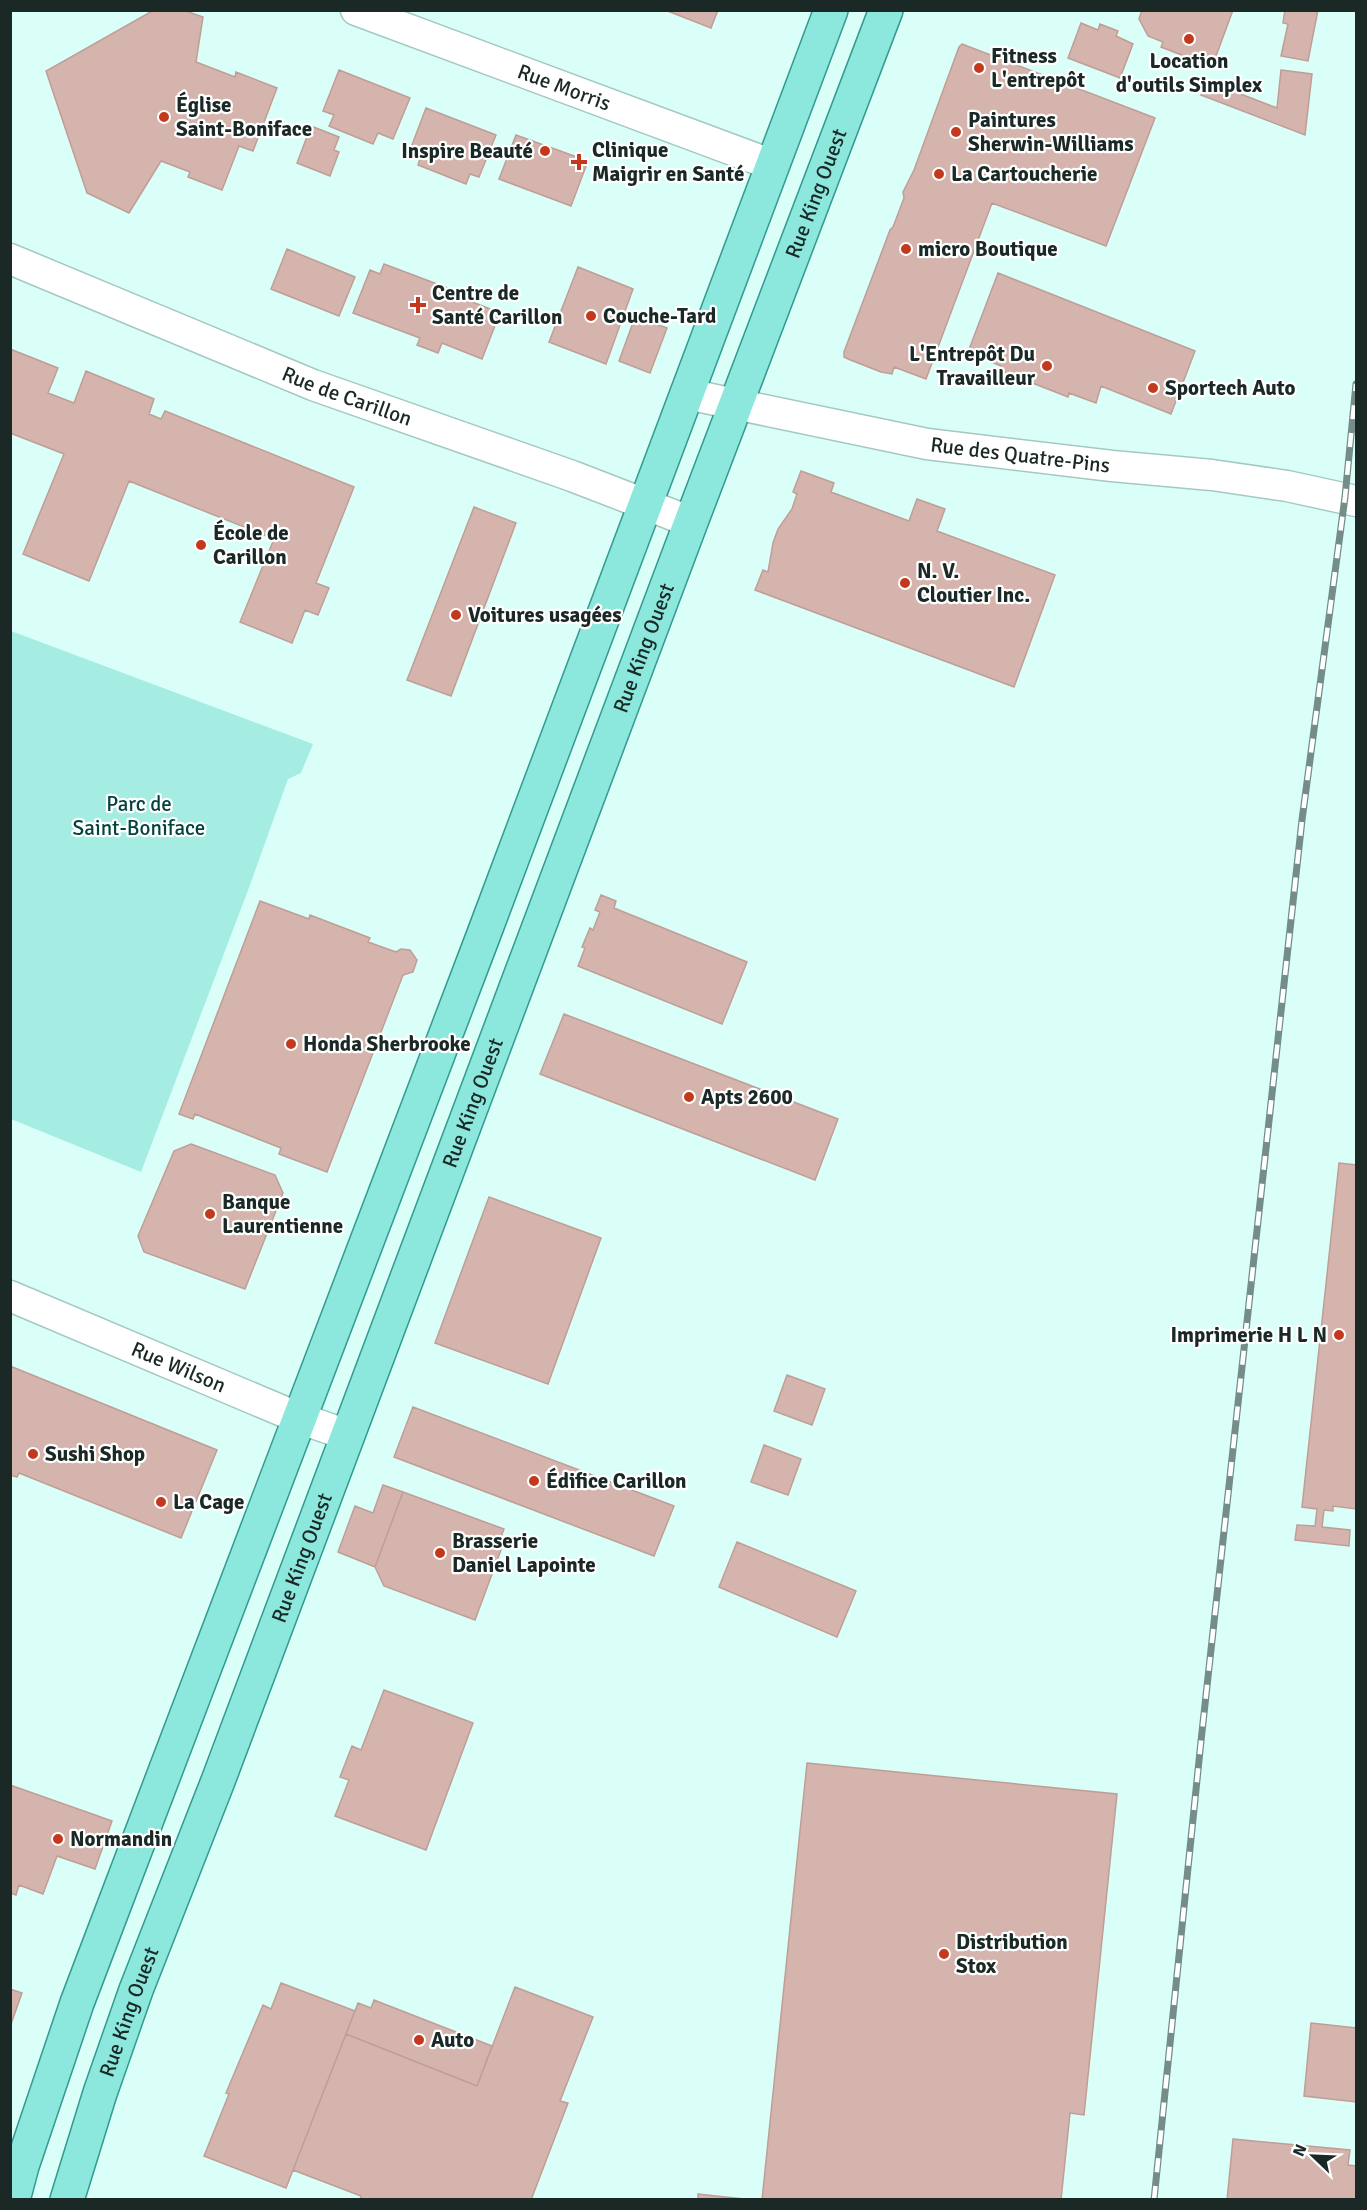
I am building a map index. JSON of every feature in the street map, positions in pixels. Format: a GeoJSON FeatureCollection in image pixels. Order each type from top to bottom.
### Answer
{"type":"FeatureCollection","features":[{"type":"Feature","properties":{"kind":"main road"},"geometry":{"type":"LineString","coordinates":[[13,2199],[77,2003],[831,10]]}},
{"type":"Feature","properties":{"kind":"main road","name":"Rue King Ouest"},"geometry":{"type":"LineString","coordinates":[[67,2199],[100,2093],[136,1990],[218,1781],[735,404],[886,10]]}},
{"type":"Feature","properties":{"kind":"street","name":"Rue Morris"},"geometry":{"type":"LineString","coordinates":[[356,10],[773,165]]}},
{"type":"Feature","properties":{"kind":"street","name":"Rue de Carillon"},"geometry":{"type":"LineString","coordinates":[[10,259],[313,385],[691,522]]}},
{"type":"Feature","properties":{"kind":"street","name":"Rue des Quatre-Pins"},"geometry":{"type":"LineString","coordinates":[[687,394],[927,444],[1223,477],[1287,486],[1356,501]]}},
{"type":"Feature","properties":{"kind":"street","name":"Rue Wilson"},"geometry":{"type":"LineString","coordinates":[[10,1296],[299,1418],[347,1435]]}},
{"type":"Feature","properties":{"kind":"green space","name":"Parc de Saint-Boniface"},"geometry":{"type":"Polygon","coordinates":[[[11,631],[313,744],[301,773],[288,779],[141,1172],[11,1119],[11,631]]]}},
{"type":"Feature","properties":{"kind":"building","name":"Église Saint-Boniface"},"geometry":{"type":"Polygon","coordinates":[[[154,10],[183,10],[203,17],[196,62],[235,77],[236,72],[277,88],[253,151],[239,146],[222,190],[188,177],[190,172],[161,161],[129,213],[87,193],[46,71],[154,10]]]}},
{"type":"Feature","properties":{"kind":"building"},"geometry":{"type":"Polygon","coordinates":[[[665,10],[718,10],[711,28],[665,10]]]}},
{"type":"Feature","properties":{"kind":"building","name":"Location d'outils Simplex"},"geometry":{"type":"Polygon","coordinates":[[[1142,10],[1233,10],[1212,67],[1161,47],[1163,42],[1148,36],[1139,19],[1142,10]]]}},
{"type":"Feature","properties":{"kind":"building"},"geometry":{"type":"Polygon","coordinates":[[[1285,10],[1318,10],[1308,61],[1281,56],[1288,24],[1283,23],[1285,10]]]}},
{"type":"Feature","properties":{"kind":"building"},"geometry":{"type":"Polygon","coordinates":[[[1081,23],[1098,30],[1100,24],[1118,31],[1116,36],[1133,44],[1120,78],[1068,58],[1081,23]]]}},
{"type":"Feature","properties":{"kind":"building"},"geometry":{"type":"Polygon","coordinates":[[[962,44],[1155,118],[1106,246],[992,203],[926,379],[894,367],[892,374],[881,372],[844,357],[844,352],[904,198],[903,192],[914,170],[962,44]]]}},
{"type":"Feature","properties":{"kind":"building"},"geometry":{"type":"Polygon","coordinates":[[[339,70],[410,98],[393,139],[378,133],[373,144],[329,126],[334,115],[323,111],[339,70]]]}},
{"type":"Feature","properties":{"kind":"building"},"geometry":{"type":"Polygon","coordinates":[[[1281,70],[1312,74],[1305,135],[1201,95],[1207,81],[1277,108],[1281,70]]]}},
{"type":"Feature","properties":{"kind":"building"},"geometry":{"type":"Polygon","coordinates":[[[426,108],[496,135],[479,177],[470,174],[466,184],[418,165],[421,155],[410,150],[426,108]]]}},
{"type":"Feature","properties":{"kind":"building"},"geometry":{"type":"Polygon","coordinates":[[[311,126],[339,137],[334,150],[339,152],[330,176],[297,163],[311,126]]]}},
{"type":"Feature","properties":{"kind":"building"},"geometry":{"type":"Polygon","coordinates":[[[516,135],[588,161],[571,206],[499,179],[516,135]]]}},
{"type":"Feature","properties":{"kind":"building"},"geometry":{"type":"Polygon","coordinates":[[[287,249],[355,277],[339,316],[271,289],[287,249]]]}},
{"type":"Feature","properties":{"kind":"building","name":"Centre de Santé Carillon"},"geometry":{"type":"Polygon","coordinates":[[[384,264],[461,293],[460,297],[500,313],[482,359],[442,343],[438,353],[417,345],[420,338],[353,313],[370,270],[380,274],[384,264]]]}},
{"type":"Feature","properties":{"kind":"building","name":"Couche-Tard"},"geometry":{"type":"Polygon","coordinates":[[[578,267],[633,289],[606,364],[549,342],[578,267]]]}},
{"type":"Feature","properties":{"kind":"building"},"geometry":{"type":"Polygon","coordinates":[[[998,273],[1195,351],[1171,414],[1101,386],[1096,403],[1069,393],[1068,397],[999,370],[1001,366],[968,352],[998,273]]]}},
{"type":"Feature","properties":{"kind":"building"},"geometry":{"type":"Polygon","coordinates":[[[635,317],[667,328],[650,373],[619,361],[635,317]]]}},
{"type":"Feature","properties":{"kind":"building"},"geometry":{"type":"Polygon","coordinates":[[[10,349],[58,368],[48,393],[74,403],[86,371],[154,399],[149,414],[161,419],[165,411],[354,487],[316,583],[329,588],[318,615],[305,610],[292,643],[240,622],[274,539],[129,481],[89,581],[23,554],[64,454],[10,433],[10,349]]]}},
{"type":"Feature","properties":{"kind":"building","name":"N. V. Cloutier Inc."},"geometry":{"type":"Polygon","coordinates":[[[801,471],[834,483],[831,492],[909,521],[917,499],[945,509],[937,531],[1055,575],[1014,687],[755,590],[763,570],[768,572],[773,543],[778,529],[792,509],[797,494],[793,492],[801,471]]]}},
{"type":"Feature","properties":{"kind":"building","name":"Voitures usagées"},"geometry":{"type":"Polygon","coordinates":[[[474,507],[516,523],[451,696],[407,680],[474,507]]]}},
{"type":"Feature","properties":{"kind":"building"},"geometry":{"type":"Polygon","coordinates":[[[601,895],[616,901],[614,908],[747,962],[722,1024],[578,966],[585,948],[582,947],[590,928],[593,930],[600,912],[595,910],[601,895]]]}},
{"type":"Feature","properties":{"kind":"building","name":"Honda Sherbrooke"},"geometry":{"type":"Polygon","coordinates":[[[260,901],[309,919],[310,915],[370,938],[368,942],[396,952],[401,949],[410,950],[417,960],[413,972],[403,975],[327,1172],[279,1154],[281,1148],[195,1114],[193,1119],[179,1114],[260,901]]]}},
{"type":"Feature","properties":{"kind":"building","name":"Apts 2600"},"geometry":{"type":"Polygon","coordinates":[[[564,1014],[838,1119],[815,1180],[540,1074],[564,1014]]]}},
{"type":"Feature","properties":{"kind":"building","name":"Banque Laurentienne"},"geometry":{"type":"Polygon","coordinates":[[[191,1144],[275,1175],[283,1193],[245,1289],[144,1252],[138,1236],[174,1151],[191,1144]]]}},
{"type":"Feature","properties":{"kind":"building","name":"Imprimerie H L N"},"geometry":{"type":"Polygon","coordinates":[[[1339,1163],[1356,1165],[1356,1509],[1333,1506],[1333,1511],[1324,1510],[1322,1527],[1350,1530],[1349,1546],[1295,1540],[1297,1525],[1315,1526],[1317,1509],[1302,1507],[1339,1163]]]}},
{"type":"Feature","properties":{"kind":"building"},"geometry":{"type":"Polygon","coordinates":[[[489,1197],[601,1238],[548,1384],[435,1343],[489,1197]]]}},
{"type":"Feature","properties":{"kind":"building"},"geometry":{"type":"Polygon","coordinates":[[[10,1366],[217,1450],[181,1538],[19,1473],[17,1477],[10,1475],[10,1366]]]}},
{"type":"Feature","properties":{"kind":"building"},"geometry":{"type":"Polygon","coordinates":[[[787,1375],[825,1389],[812,1425],[774,1411],[787,1375]]]}},
{"type":"Feature","properties":{"kind":"building","name":"Édifice Carillon"},"geometry":{"type":"Polygon","coordinates":[[[413,1407],[674,1506],[654,1556],[394,1457],[413,1407]]]}},
{"type":"Feature","properties":{"kind":"building"},"geometry":{"type":"Polygon","coordinates":[[[764,1445],[801,1459],[788,1495],[751,1482],[764,1445]]]}},
{"type":"Feature","properties":{"kind":"building"},"geometry":{"type":"Polygon","coordinates":[[[383,1485],[403,1492],[375,1567],[338,1552],[355,1506],[373,1513],[383,1485]]]}},
{"type":"Feature","properties":{"kind":"building","name":"Brasserie Daniel Lapointe"},"geometry":{"type":"Polygon","coordinates":[[[403,1492],[504,1529],[501,1537],[505,1539],[475,1620],[384,1586],[375,1567],[403,1492]]]}},
{"type":"Feature","properties":{"kind":"building"},"geometry":{"type":"Polygon","coordinates":[[[737,1542],[856,1591],[837,1637],[719,1587],[737,1542]]]}},
{"type":"Feature","properties":{"kind":"building"},"geometry":{"type":"Polygon","coordinates":[[[384,1690],[473,1723],[426,1850],[335,1816],[349,1780],[340,1777],[352,1746],[361,1750],[384,1690]]]}},
{"type":"Feature","properties":{"kind":"building","name":"Distribution Stox"},"geometry":{"type":"Polygon","coordinates":[[[807,1763],[1117,1794],[1084,2115],[1070,2113],[1061,2200],[762,2200],[807,1763]]]}},
{"type":"Feature","properties":{"kind":"building","name":"Normandin"},"geometry":{"type":"Polygon","coordinates":[[[10,1785],[112,1821],[95,1869],[57,1856],[43,1894],[19,1885],[16,1895],[10,1893],[10,1785]]]}},
{"type":"Feature","properties":{"kind":"building"},"geometry":{"type":"Polygon","coordinates":[[[281,1983],[355,2011],[286,2188],[204,2156],[229,2094],[226,2093],[263,2005],[271,2009],[281,1983]]]}},
{"type":"Feature","properties":{"kind":"building"},"geometry":{"type":"Polygon","coordinates":[[[515,1987],[593,2017],[560,2101],[568,2103],[531,2200],[360,2200],[361,2196],[293,2170],[346,2034],[477,2086],[515,1987]]]}},
{"type":"Feature","properties":{"kind":"building"},"geometry":{"type":"Polygon","coordinates":[[[10,1989],[22,1993],[10,2027],[10,1989]]]}},
{"type":"Feature","properties":{"kind":"building","name":"Auto"},"geometry":{"type":"Polygon","coordinates":[[[374,2000],[492,2046],[477,2086],[346,2034],[358,2003],[371,2008],[374,2000]]]}},
{"type":"Feature","properties":{"kind":"building"},"geometry":{"type":"Polygon","coordinates":[[[1311,2023],[1356,2028],[1356,2102],[1304,2096],[1311,2023]]]}},
{"type":"Feature","properties":{"kind":"building"},"geometry":{"type":"Polygon","coordinates":[[[1233,2139],[1350,2150],[1348,2165],[1356,2166],[1356,2200],[1227,2200],[1233,2139]]]}},
{"type":"Feature","properties":{"kind":"building"},"geometry":{"type":"Polygon","coordinates":[[[698,2194],[753,2200],[698,2200],[698,2194]]]}},
{"type":"Feature","properties":{"kind":"railway"},"geometry":{"type":"LineString","coordinates":[[1154,2200],[1201,1741],[1302,820],[1345,497],[1356,384]]}},
{"type":"Feature","properties":{"kind":"place","name":"Location d'outils Simplex"},"geometry":{"type":"Point","coordinates":[1189,39]}},
{"type":"Feature","properties":{"kind":"place","name":"Fitness L'entrepôt"},"geometry":{"type":"Point","coordinates":[979,68]}},
{"type":"Feature","properties":{"kind":"place","name":"Église Saint-Boniface"},"geometry":{"type":"Point","coordinates":[164,117]}},
{"type":"Feature","properties":{"kind":"place","name":"Paintures Sherwin-Williams"},"geometry":{"type":"Point","coordinates":[956,132]}},
{"type":"Feature","properties":{"kind":"place","name":"Inspire Beauté"},"geometry":{"type":"Point","coordinates":[545,151]}},
{"type":"Feature","properties":{"kind":"place","name":"Clinique Maigrir en Santé"},"geometry":{"type":"Point","coordinates":[579,162]}},
{"type":"Feature","properties":{"kind":"place","name":"La Cartoucherie"},"geometry":{"type":"Point","coordinates":[939,174]}},
{"type":"Feature","properties":{"kind":"place","name":"micro Boutique"},"geometry":{"type":"Point","coordinates":[906,249]}},
{"type":"Feature","properties":{"kind":"place","name":"Centre de Santé Carillon"},"geometry":{"type":"Point","coordinates":[418,305]}},
{"type":"Feature","properties":{"kind":"place","name":"Couche-Tard"},"geometry":{"type":"Point","coordinates":[591,316]}},
{"type":"Feature","properties":{"kind":"place","name":"L'Entrepôt Du Travailleur"},"geometry":{"type":"Point","coordinates":[1047,366]}},
{"type":"Feature","properties":{"kind":"place","name":"Sportech Auto"},"geometry":{"type":"Point","coordinates":[1153,388]}},
{"type":"Feature","properties":{"kind":"place","name":"École de Carillon"},"geometry":{"type":"Point","coordinates":[201,545]}},
{"type":"Feature","properties":{"kind":"place","name":"N. V. Cloutier Inc."},"geometry":{"type":"Point","coordinates":[905,583]}},
{"type":"Feature","properties":{"kind":"place","name":"Voitures usagées"},"geometry":{"type":"Point","coordinates":[456,615]}},
{"type":"Feature","properties":{"kind":"place","name":"Honda Sherbrooke"},"geometry":{"type":"Point","coordinates":[291,1044]}},
{"type":"Feature","properties":{"kind":"place","name":"Apts 2600"},"geometry":{"type":"Point","coordinates":[689,1097]}},
{"type":"Feature","properties":{"kind":"place","name":"Banque Laurentienne"},"geometry":{"type":"Point","coordinates":[210,1214]}},
{"type":"Feature","properties":{"kind":"place","name":"Imprimerie H L N"},"geometry":{"type":"Point","coordinates":[1339,1335]}},
{"type":"Feature","properties":{"kind":"place","name":"Sushi Shop"},"geometry":{"type":"Point","coordinates":[33,1454]}},
{"type":"Feature","properties":{"kind":"place","name":"Édifice Carillon"},"geometry":{"type":"Point","coordinates":[534,1481]}},
{"type":"Feature","properties":{"kind":"place","name":"La Cage"},"geometry":{"type":"Point","coordinates":[161,1502]}},
{"type":"Feature","properties":{"kind":"place","name":"Brasserie Daniel Lapointe"},"geometry":{"type":"Point","coordinates":[440,1553]}},
{"type":"Feature","properties":{"kind":"place","name":"Normandin"},"geometry":{"type":"Point","coordinates":[58,1839]}},
{"type":"Feature","properties":{"kind":"place","name":"Distribution Stox"},"geometry":{"type":"Point","coordinates":[944,1954]}},
{"type":"Feature","properties":{"kind":"place","name":"Auto"},"geometry":{"type":"Point","coordinates":[419,2040]}}]}
